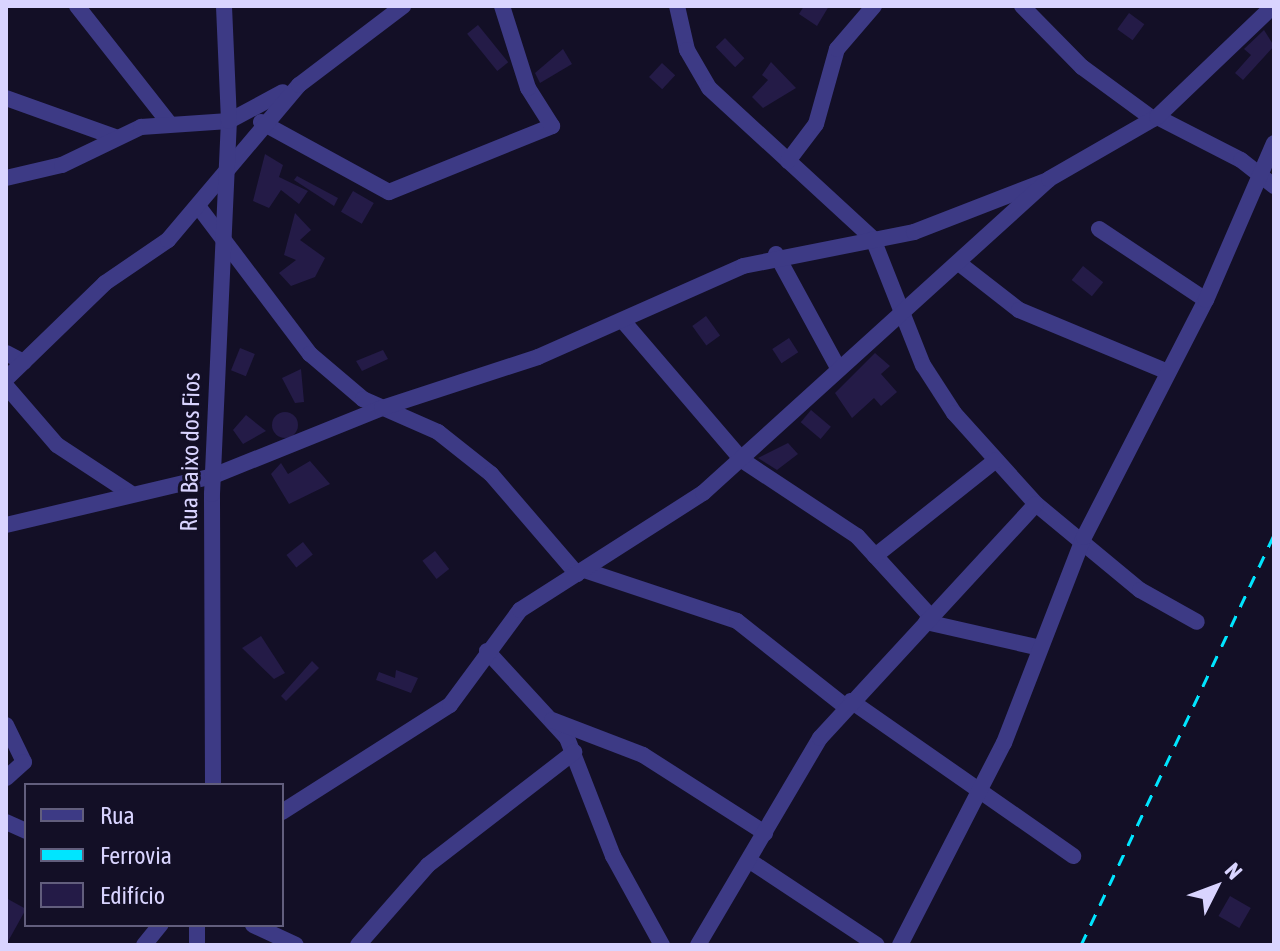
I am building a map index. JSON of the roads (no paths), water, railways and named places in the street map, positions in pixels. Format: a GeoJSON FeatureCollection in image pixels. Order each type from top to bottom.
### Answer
{"type":"FeatureCollection","features":[{"type":"Feature","properties":{"kind":"street"},"geometry":{"type":"LineString","coordinates":[[77,6],[170,124]]}},
{"type":"Feature","properties":{"kind":"street"},"geometry":{"type":"LineString","coordinates":[[206,122],[226,90],[224,6]]}},
{"type":"Feature","properties":{"kind":"street"},"geometry":{"type":"LineString","coordinates":[[6,379],[105,283],[161,247],[198,206],[261,122],[299,85],[403,6]]}},
{"type":"Feature","properties":{"kind":"street"},"geometry":{"type":"LineString","coordinates":[[261,122],[389,192],[552,126],[528,88],[502,6]]}},
{"type":"Feature","properties":{"kind":"street"},"geometry":{"type":"LineString","coordinates":[[677,6],[687,50],[709,88],[873,239],[934,386],[996,460],[1036,504],[1084,537],[1140,590],[1197,622]]}},
{"type":"Feature","properties":{"kind":"street"},"geometry":{"type":"LineString","coordinates":[[788,161],[816,124],[837,49],[874,6]]}},
{"type":"Feature","properties":{"kind":"street"},"geometry":{"type":"LineString","coordinates":[[1022,6],[1082,67],[1155,118],[1259,173],[1274,186]]}},
{"type":"Feature","properties":{"kind":"street"},"geometry":{"type":"LineString","coordinates":[[6,525],[130,493],[213,476],[382,408],[538,357],[776,254],[914,232],[1049,179],[1155,118],[1273,6]]}},
{"type":"Feature","properties":{"kind":"street"},"geometry":{"type":"LineString","coordinates":[[6,178],[62,165],[115,137],[170,124],[229,121],[299,85]]}},
{"type":"Feature","properties":{"kind":"street","name":"Rua Baixo dos Fios"},"geometry":{"type":"LineString","coordinates":[[213,783],[213,476],[219,230],[229,121],[226,90]]}},
{"type":"Feature","properties":{"kind":"street"},"geometry":{"type":"LineString","coordinates":[[6,98],[115,137]]}},
{"type":"Feature","properties":{"kind":"street"},"geometry":{"type":"LineString","coordinates":[[900,945],[980,786],[1084,537],[1206,300],[1274,143]]}},
{"type":"Feature","properties":{"kind":"street"},"geometry":{"type":"LineString","coordinates":[[284,811],[450,705],[520,610],[742,460],[837,366],[960,264],[1049,179]]}},
{"type":"Feature","properties":{"kind":"street"},"geometry":{"type":"LineString","coordinates":[[198,206],[219,230],[292,335],[382,408],[438,432],[491,474],[580,572],[737,621],[848,704],[980,786],[1073,856]]}},
{"type":"Feature","properties":{"kind":"street"},"geometry":{"type":"LineString","coordinates":[[1099,229],[1206,300]]}},
{"type":"Feature","properties":{"kind":"street"},"geometry":{"type":"LineString","coordinates":[[776,254],[837,366]]}},
{"type":"Feature","properties":{"kind":"street"},"geometry":{"type":"LineString","coordinates":[[960,264],[1019,310],[1168,372]]}},
{"type":"Feature","properties":{"kind":"street"},"geometry":{"type":"LineString","coordinates":[[623,321],[742,460],[788,497],[837,520],[875,556],[928,619],[1040,648]]}},
{"type":"Feature","properties":{"kind":"street"},"geometry":{"type":"LineString","coordinates":[[6,353],[24,362]]}},
{"type":"Feature","properties":{"kind":"street"},"geometry":{"type":"LineString","coordinates":[[6,386],[57,445],[130,493]]}},
{"type":"Feature","properties":{"kind":"street"},"geometry":{"type":"LineString","coordinates":[[875,556],[996,460]]}},
{"type":"Feature","properties":{"kind":"street"},"geometry":{"type":"LineString","coordinates":[[698,945],[750,861],[802,764],[848,704],[1036,504]]}},
{"type":"Feature","properties":{"kind":"street"},"geometry":{"type":"LineString","coordinates":[[487,651],[574,752],[613,856],[662,945]]}},
{"type":"Feature","properties":{"kind":"street"},"geometry":{"type":"LineString","coordinates":[[548,719],[643,755],[765,833]]}},
{"type":"Feature","properties":{"kind":"street"},"geometry":{"type":"LineString","coordinates":[[6,725],[24,762],[6,778]]}},
{"type":"Feature","properties":{"kind":"street"},"geometry":{"type":"LineString","coordinates":[[358,945],[428,865],[574,752]]}},
{"type":"Feature","properties":{"kind":"street"},"geometry":{"type":"LineString","coordinates":[[750,861],[877,945]]}},
{"type":"Feature","properties":{"kind":"street"},"geometry":{"type":"LineString","coordinates":[[144,945],[158,927]]}},
{"type":"Feature","properties":{"kind":"street"},"geometry":{"type":"LineString","coordinates":[[257,927],[296,945]]}},
{"type":"Feature","properties":{"kind":"railway"},"geometry":{"type":"LineString","coordinates":[[1081,945],[1274,534]]}}]}
